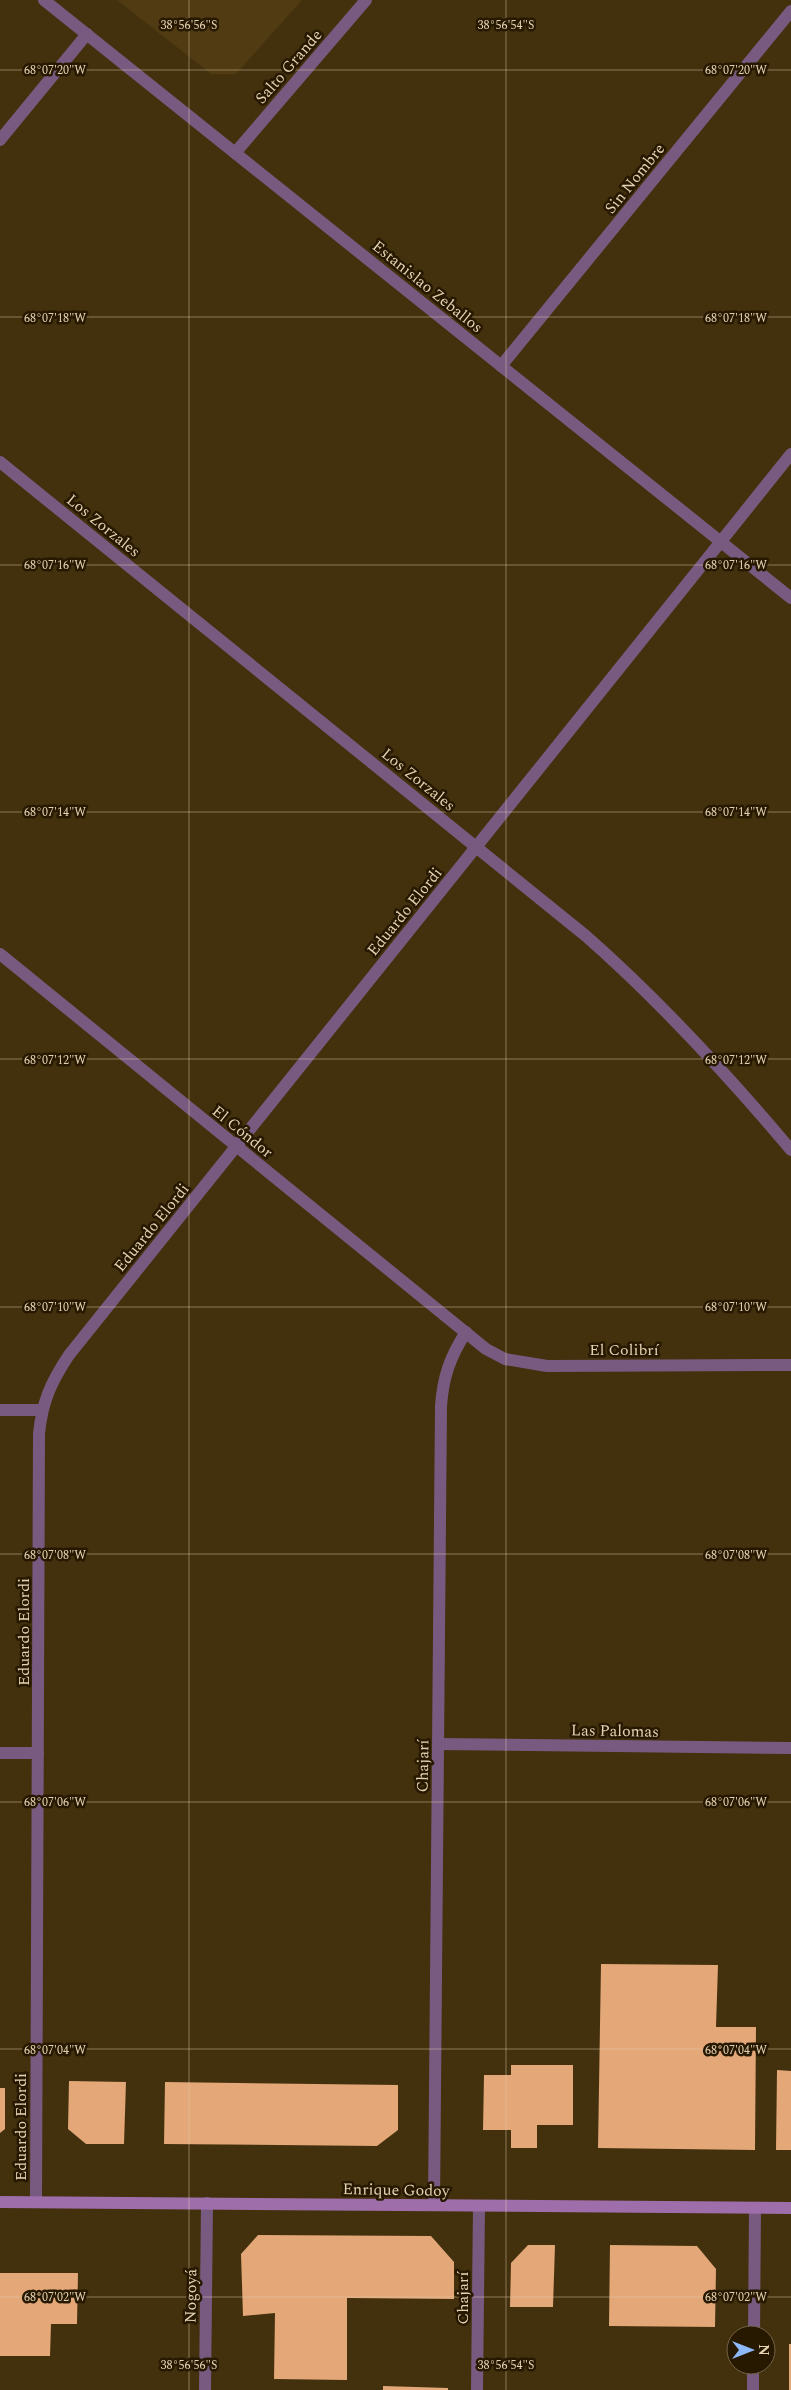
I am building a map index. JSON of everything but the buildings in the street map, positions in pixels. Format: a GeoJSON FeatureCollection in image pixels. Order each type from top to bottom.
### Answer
{"type":"FeatureCollection","features":[{"type":"Feature","properties":{"kind":"main road","name":"Enrique Godoy"},"geometry":{"type":"LineString","coordinates":[[0,2202],[791,2208]]}},
{"type":"Feature","properties":{"kind":"street","name":"Estanislao Zeballos"},"geometry":{"type":"LineString","coordinates":[[44,0],[791,598]]}},
{"type":"Feature","properties":{"kind":"street","name":"Salto Grande"},"geometry":{"type":"LineString","coordinates":[[235,153],[366,0]]}},
{"type":"Feature","properties":{"kind":"street","name":"Sin Nombre"},"geometry":{"type":"LineString","coordinates":[[502,366],[791,12]]}},
{"type":"Feature","properties":{"kind":"street"},"geometry":{"type":"LineString","coordinates":[[0,140],[87,34]]}},
{"type":"Feature","properties":{"kind":"street","name":"Eduardo Elordi"},"geometry":{"type":"LineString","coordinates":[[36,2202],[41,1410],[48,1391],[69,1355],[791,454]]}},
{"type":"Feature","properties":{"kind":"street","name":"Los Zorzales"},"geometry":{"type":"LineString","coordinates":[[0,462],[586,936],[640,984],[744,1094],[791,1150]]}},
{"type":"Feature","properties":{"kind":"street","name":"El Cóndor"},"geometry":{"type":"LineString","coordinates":[[0,954],[466,1332]]}},
{"type":"Feature","properties":{"kind":"street","name":"El Colibrí"},"geometry":{"type":"LineString","coordinates":[[466,1332],[486,1349],[506,1359],[526,1364],[546,1366],[791,1365]]}},
{"type":"Feature","properties":{"kind":"street","name":"Chajarí"},"geometry":{"type":"LineString","coordinates":[[434,2205],[441,1406],[444,1375],[449,1361],[466,1332]]}},
{"type":"Feature","properties":{"kind":"street"},"geometry":{"type":"LineString","coordinates":[[0,1410],[41,1410]]}},
{"type":"Feature","properties":{"kind":"street","name":"Las Palomas"},"geometry":{"type":"LineString","coordinates":[[438,1744],[791,1748]]}},
{"type":"Feature","properties":{"kind":"street"},"geometry":{"type":"LineString","coordinates":[[0,1753],[38,1753]]}},
{"type":"Feature","properties":{"kind":"street","name":"Nogoyá"},"geometry":{"type":"LineString","coordinates":[[205,2390],[207,2203]]}},
{"type":"Feature","properties":{"kind":"street","name":"Chajarí"},"geometry":{"type":"LineString","coordinates":[[477,2390],[479,2206]]}},
{"type":"Feature","properties":{"kind":"street"},"geometry":{"type":"LineString","coordinates":[[754,2325],[755,2208]]}},
{"type":"Feature","properties":{"kind":"street"},"geometry":{"type":"LineString","coordinates":[[753,2390],[754,2375]]}},
{"type":"Feature","properties":{"kind":"shaded area"},"geometry":{"type":"Polygon","coordinates":[[[117,0],[302,0],[236,74],[211,74],[117,0]]]}}]}
